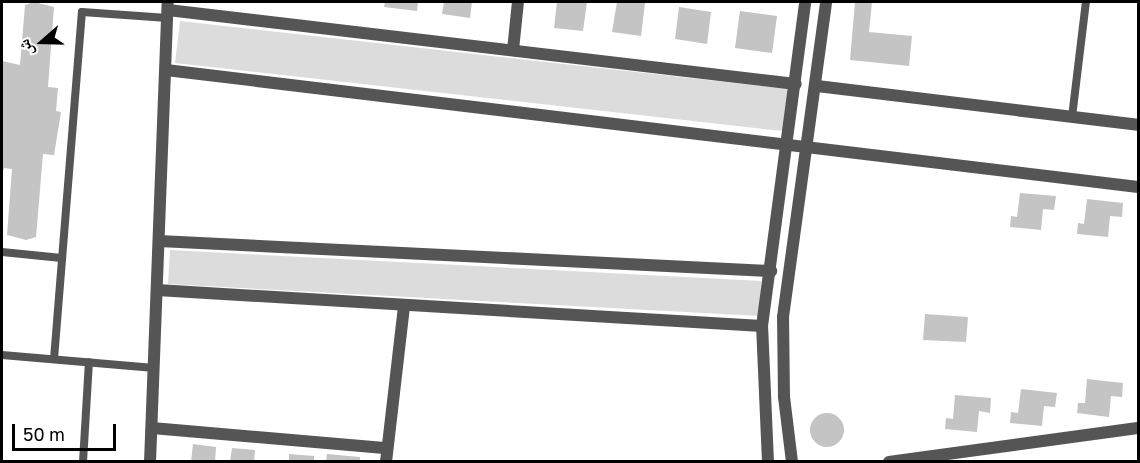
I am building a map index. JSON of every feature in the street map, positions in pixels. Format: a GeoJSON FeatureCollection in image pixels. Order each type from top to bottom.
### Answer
{"type":"FeatureCollection","features":[{"type":"Feature","properties":{"kind":"street"},"geometry":{"type":"LineString","coordinates":[[513,50],[518,2]]}},
{"type":"Feature","properties":{"kind":"street"},"geometry":{"type":"LineString","coordinates":[[768,462],[762,326],[807,2],[826,2],[817,86],[781,345],[792,462]]}},
{"type":"Feature","properties":{"kind":"street"},"geometry":{"type":"LineString","coordinates":[[150,462],[168,10],[796,84]]}},
{"type":"Feature","properties":{"kind":"street"},"geometry":{"type":"LineString","coordinates":[[166,70],[789,143],[1138,187]]}},
{"type":"Feature","properties":{"kind":"street"},"geometry":{"type":"LineString","coordinates":[[817,86],[1138,125]]}},
{"type":"Feature","properties":{"kind":"street"},"geometry":{"type":"LineString","coordinates":[[159,241],[771,271]]}},
{"type":"Feature","properties":{"kind":"street"},"geometry":{"type":"LineString","coordinates":[[157,290],[404,307],[762,326]]}},
{"type":"Feature","properties":{"kind":"street"},"geometry":{"type":"LineString","coordinates":[[386,462],[404,307]]}},
{"type":"Feature","properties":{"kind":"street"},"geometry":{"type":"LineString","coordinates":[[152,428],[387,448]]}},
{"type":"Feature","properties":{"kind":"street"},"geometry":{"type":"LineString","coordinates":[[890,462],[1138,428]]}},
{"type":"Feature","properties":{"kind":"lane"},"geometry":{"type":"LineString","coordinates":[[1072,117],[1086,2]]}},
{"type":"Feature","properties":{"kind":"lane"},"geometry":{"type":"LineString","coordinates":[[54,359],[82,12],[168,10]]}},
{"type":"Feature","properties":{"kind":"lane"},"geometry":{"type":"LineString","coordinates":[[2,252],[62,258]]}},
{"type":"Feature","properties":{"kind":"lane"},"geometry":{"type":"LineString","coordinates":[[2,355],[154,368]]}},
{"type":"Feature","properties":{"kind":"lane"},"geometry":{"type":"LineString","coordinates":[[83,462],[89,362]]}},
{"type":"Feature","properties":{"kind":"shaded area"},"geometry":{"type":"Polygon","coordinates":[[[180,21],[788,89],[783,131],[175,63],[180,21]]]}},
{"type":"Feature","properties":{"kind":"shaded area"},"geometry":{"type":"Polygon","coordinates":[[[170,250],[761,281],[760,316],[168,284],[170,250]]]}},
{"type":"Feature","properties":{"kind":"building"},"geometry":{"type":"Polygon","coordinates":[[[34,2],[54,7],[48,87],[58,88],[56,111],[61,112],[54,155],[43,154],[36,237],[26,240],[7,235],[12,169],[4,168],[2,174],[2,61],[20,65],[25,5],[34,2]]]}},
{"type":"Feature","properties":{"kind":"building"},"geometry":{"type":"Polygon","coordinates":[[[385,2],[418,2],[417,11],[384,7],[385,2]]]}},
{"type":"Feature","properties":{"kind":"building"},"geometry":{"type":"Polygon","coordinates":[[[444,2],[472,2],[470,18],[442,14],[444,2]]]}},
{"type":"Feature","properties":{"kind":"building"},"geometry":{"type":"Polygon","coordinates":[[[557,2],[587,2],[583,31],[554,28],[557,2]]]}},
{"type":"Feature","properties":{"kind":"building"},"geometry":{"type":"Polygon","coordinates":[[[617,2],[645,3],[641,36],[612,32],[617,2]]]}},
{"type":"Feature","properties":{"kind":"building"},"geometry":{"type":"Polygon","coordinates":[[[855,2],[872,2],[869,32],[912,36],[909,66],[850,60],[855,2]]]}},
{"type":"Feature","properties":{"kind":"building"},"geometry":{"type":"Polygon","coordinates":[[[679,7],[711,12],[707,44],[675,39],[679,7]]]}},
{"type":"Feature","properties":{"kind":"building"},"geometry":{"type":"Polygon","coordinates":[[[740,11],[777,16],[772,53],[735,48],[740,11]]]}},
{"type":"Feature","properties":{"kind":"building"},"geometry":{"type":"Polygon","coordinates":[[[1020,193],[1056,196],[1054,210],[1043,209],[1041,230],[1010,227],[1011,216],[1017,217],[1020,193]]]}},
{"type":"Feature","properties":{"kind":"building"},"geometry":{"type":"Polygon","coordinates":[[[1087,199],[1123,203],[1122,217],[1110,216],[1108,237],[1077,234],[1078,223],[1084,224],[1087,199]]]}},
{"type":"Feature","properties":{"kind":"building"},"geometry":{"type":"Polygon","coordinates":[[[925,314],[968,317],[966,342],[923,340],[925,314]]]}},
{"type":"Feature","properties":{"kind":"building"},"geometry":{"type":"Polygon","coordinates":[[[1087,379],[1123,383],[1122,397],[1111,396],[1109,417],[1077,413],[1078,403],[1085,403],[1087,379]]]}},
{"type":"Feature","properties":{"kind":"building"},"geometry":{"type":"Polygon","coordinates":[[[1021,389],[1057,393],[1055,407],[1044,406],[1042,426],[1010,423],[1011,412],[1018,413],[1021,389]]]}},
{"type":"Feature","properties":{"kind":"building"},"geometry":{"type":"Polygon","coordinates":[[[955,395],[991,398],[990,413],[979,411],[977,432],[945,429],[946,418],[953,419],[955,395]]]}},
{"type":"Feature","properties":{"kind":"building"},"geometry":{"type":"Polygon","coordinates":[[[827,413],[839,418],[844,430],[839,442],[827,447],[815,442],[810,430],[815,418],[827,413]]]}},
{"type":"Feature","properties":{"kind":"building"},"geometry":{"type":"Polygon","coordinates":[[[193,444],[216,447],[215,462],[191,462],[193,444]]]}},
{"type":"Feature","properties":{"kind":"building"},"geometry":{"type":"Polygon","coordinates":[[[232,448],[255,450],[254,462],[230,462],[232,448]]]}},
{"type":"Feature","properties":{"kind":"building"},"geometry":{"type":"Polygon","coordinates":[[[289,454],[314,456],[314,462],[289,462],[289,454]]]}},
{"type":"Feature","properties":{"kind":"building"},"geometry":{"type":"Polygon","coordinates":[[[327,454],[360,457],[360,462],[326,462],[327,454]]]}}]}
